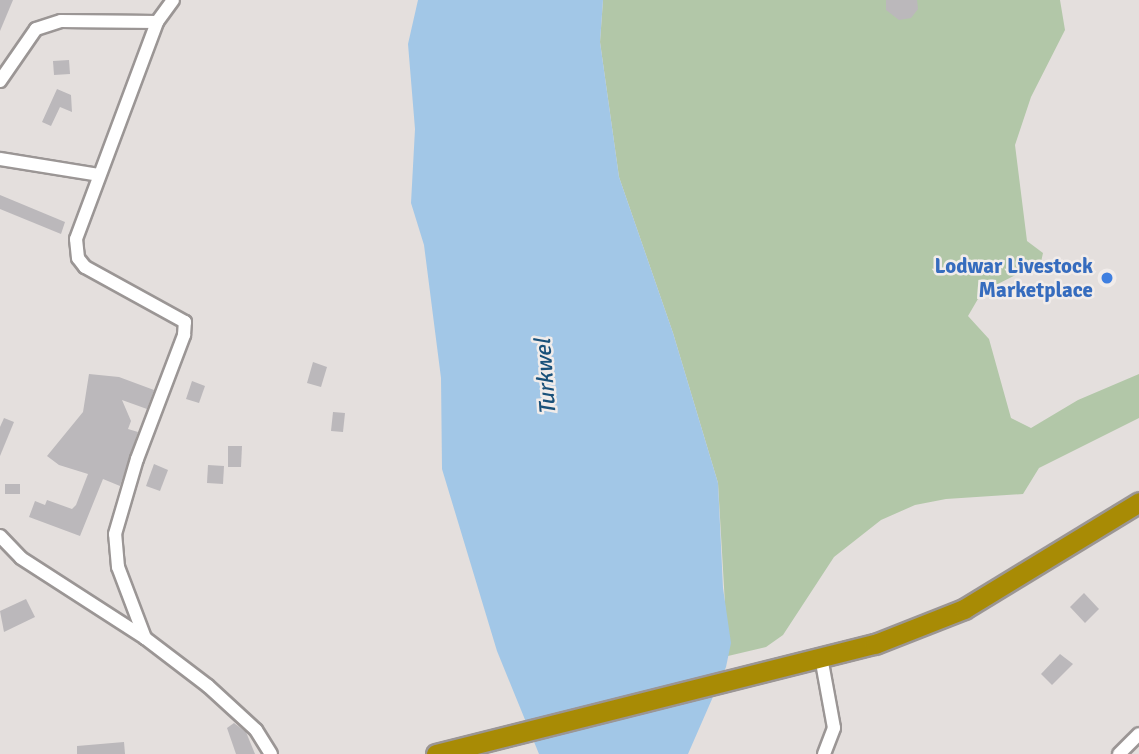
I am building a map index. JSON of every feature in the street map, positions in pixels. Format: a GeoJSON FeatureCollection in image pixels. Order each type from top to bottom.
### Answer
{"type":"FeatureCollection","features":[{"type":"Feature","properties":{"kind":"highway"},"geometry":{"type":"LineString","coordinates":[[436,754],[875,644],[964,609],[1030,573],[1135,502]]}},
{"type":"Feature","properties":{"kind":"street"},"geometry":{"type":"LineString","coordinates":[[145,638],[118,567],[115,534],[185,327],[178,316],[85,267],[78,258],[78,226],[157,22],[173,0]]}},
{"type":"Feature","properties":{"kind":"street"},"geometry":{"type":"LineString","coordinates":[[0,80],[36,29],[61,21],[157,22]]}},
{"type":"Feature","properties":{"kind":"street"},"geometry":{"type":"LineString","coordinates":[[0,159],[99,175]]}},
{"type":"Feature","properties":{"kind":"street"},"geometry":{"type":"LineString","coordinates":[[0,537],[21,558],[145,638],[237,710],[271,754]]}},
{"type":"Feature","properties":{"kind":"street"},"geometry":{"type":"LineString","coordinates":[[821,657],[834,728],[824,754]]}},
{"type":"Feature","properties":{"kind":"street"},"geometry":{"type":"LineString","coordinates":[[1119,754],[1139,734]]}},
{"type":"Feature","properties":{"kind":"green space"},"geometry":{"type":"Polygon","coordinates":[[[603,0],[1060,0],[1065,30],[1031,97],[1015,145],[1027,241],[1043,253],[1041,262],[982,292],[968,316],[989,339],[1011,418],[1031,428],[1078,400],[1139,374],[1139,418],[1039,468],[1023,494],[946,499],[915,505],[881,520],[834,557],[783,635],[766,647],[728,656],[718,483],[673,333],[619,177],[600,42],[603,0]]]}},
{"type":"Feature","properties":{"kind":"water","name":"Turkwel"},"geometry":{"type":"Polygon","coordinates":[[[418,0],[603,0],[600,42],[619,177],[673,333],[718,483],[723,588],[731,643],[726,667],[688,754],[539,754],[497,651],[442,469],[441,378],[424,245],[411,203],[415,129],[408,44],[418,0]]]}},
{"type":"Feature","properties":{"kind":"building"},"geometry":{"type":"Polygon","coordinates":[[[0,0],[13,0],[0,31],[0,0]]]}},
{"type":"Feature","properties":{"kind":"building"},"geometry":{"type":"Polygon","coordinates":[[[886,0],[917,0],[918,9],[911,18],[899,20],[886,10],[886,0]]]}},
{"type":"Feature","properties":{"kind":"building"},"geometry":{"type":"Polygon","coordinates":[[[69,60],[70,74],[54,75],[53,61],[69,60]]]}},
{"type":"Feature","properties":{"kind":"building"},"geometry":{"type":"Polygon","coordinates":[[[57,89],[71,95],[72,112],[60,107],[51,126],[42,122],[57,89]]]}},
{"type":"Feature","properties":{"kind":"building"},"geometry":{"type":"Polygon","coordinates":[[[0,195],[65,222],[61,234],[0,209],[0,195]]]}},
{"type":"Feature","properties":{"kind":"building"},"geometry":{"type":"Polygon","coordinates":[[[313,362],[327,367],[321,387],[307,383],[313,362]]]}},
{"type":"Feature","properties":{"kind":"building"},"geometry":{"type":"Polygon","coordinates":[[[89,374],[119,377],[154,390],[147,409],[122,400],[131,421],[128,429],[138,432],[120,486],[103,479],[80,536],[29,517],[35,501],[45,505],[47,500],[72,509],[76,505],[88,474],[59,465],[47,456],[83,412],[89,374]]]}},
{"type":"Feature","properties":{"kind":"building"},"geometry":{"type":"Polygon","coordinates":[[[192,381],[205,386],[199,403],[186,399],[192,381]]]}},
{"type":"Feature","properties":{"kind":"building"},"geometry":{"type":"Polygon","coordinates":[[[333,412],[345,413],[343,432],[331,431],[333,412]]]}},
{"type":"Feature","properties":{"kind":"building"},"geometry":{"type":"Polygon","coordinates":[[[4,418],[14,422],[0,456],[0,427],[4,418]]]}},
{"type":"Feature","properties":{"kind":"building"},"geometry":{"type":"Polygon","coordinates":[[[228,446],[242,446],[241,467],[228,467],[228,446]]]}},
{"type":"Feature","properties":{"kind":"building"},"geometry":{"type":"Polygon","coordinates":[[[154,464],[168,470],[160,491],[146,486],[154,464]]]}},
{"type":"Feature","properties":{"kind":"building"},"geometry":{"type":"Polygon","coordinates":[[[208,465],[224,466],[223,484],[207,483],[208,465]]]}},
{"type":"Feature","properties":{"kind":"building"},"geometry":{"type":"Polygon","coordinates":[[[5,484],[20,484],[20,494],[5,494],[5,484]]]}},
{"type":"Feature","properties":{"kind":"building"},"geometry":{"type":"Polygon","coordinates":[[[1084,593],[1099,609],[1085,623],[1070,607],[1084,593]]]}},
{"type":"Feature","properties":{"kind":"building"},"geometry":{"type":"Polygon","coordinates":[[[26,599],[35,617],[4,632],[0,611],[26,599]]]}},
{"type":"Feature","properties":{"kind":"building"},"geometry":{"type":"Polygon","coordinates":[[[1060,654],[1073,664],[1052,685],[1041,674],[1060,654]]]}},
{"type":"Feature","properties":{"kind":"building"},"geometry":{"type":"Polygon","coordinates":[[[234,723],[246,732],[255,754],[236,754],[227,728],[234,723]]]}},
{"type":"Feature","properties":{"kind":"building"},"geometry":{"type":"Polygon","coordinates":[[[124,742],[125,754],[77,754],[77,746],[124,742]]]}},
{"type":"Feature","properties":{"kind":"place","name":"Lodwar Livestock Marketplace"},"geometry":{"type":"Point","coordinates":[1107,278]}}]}
